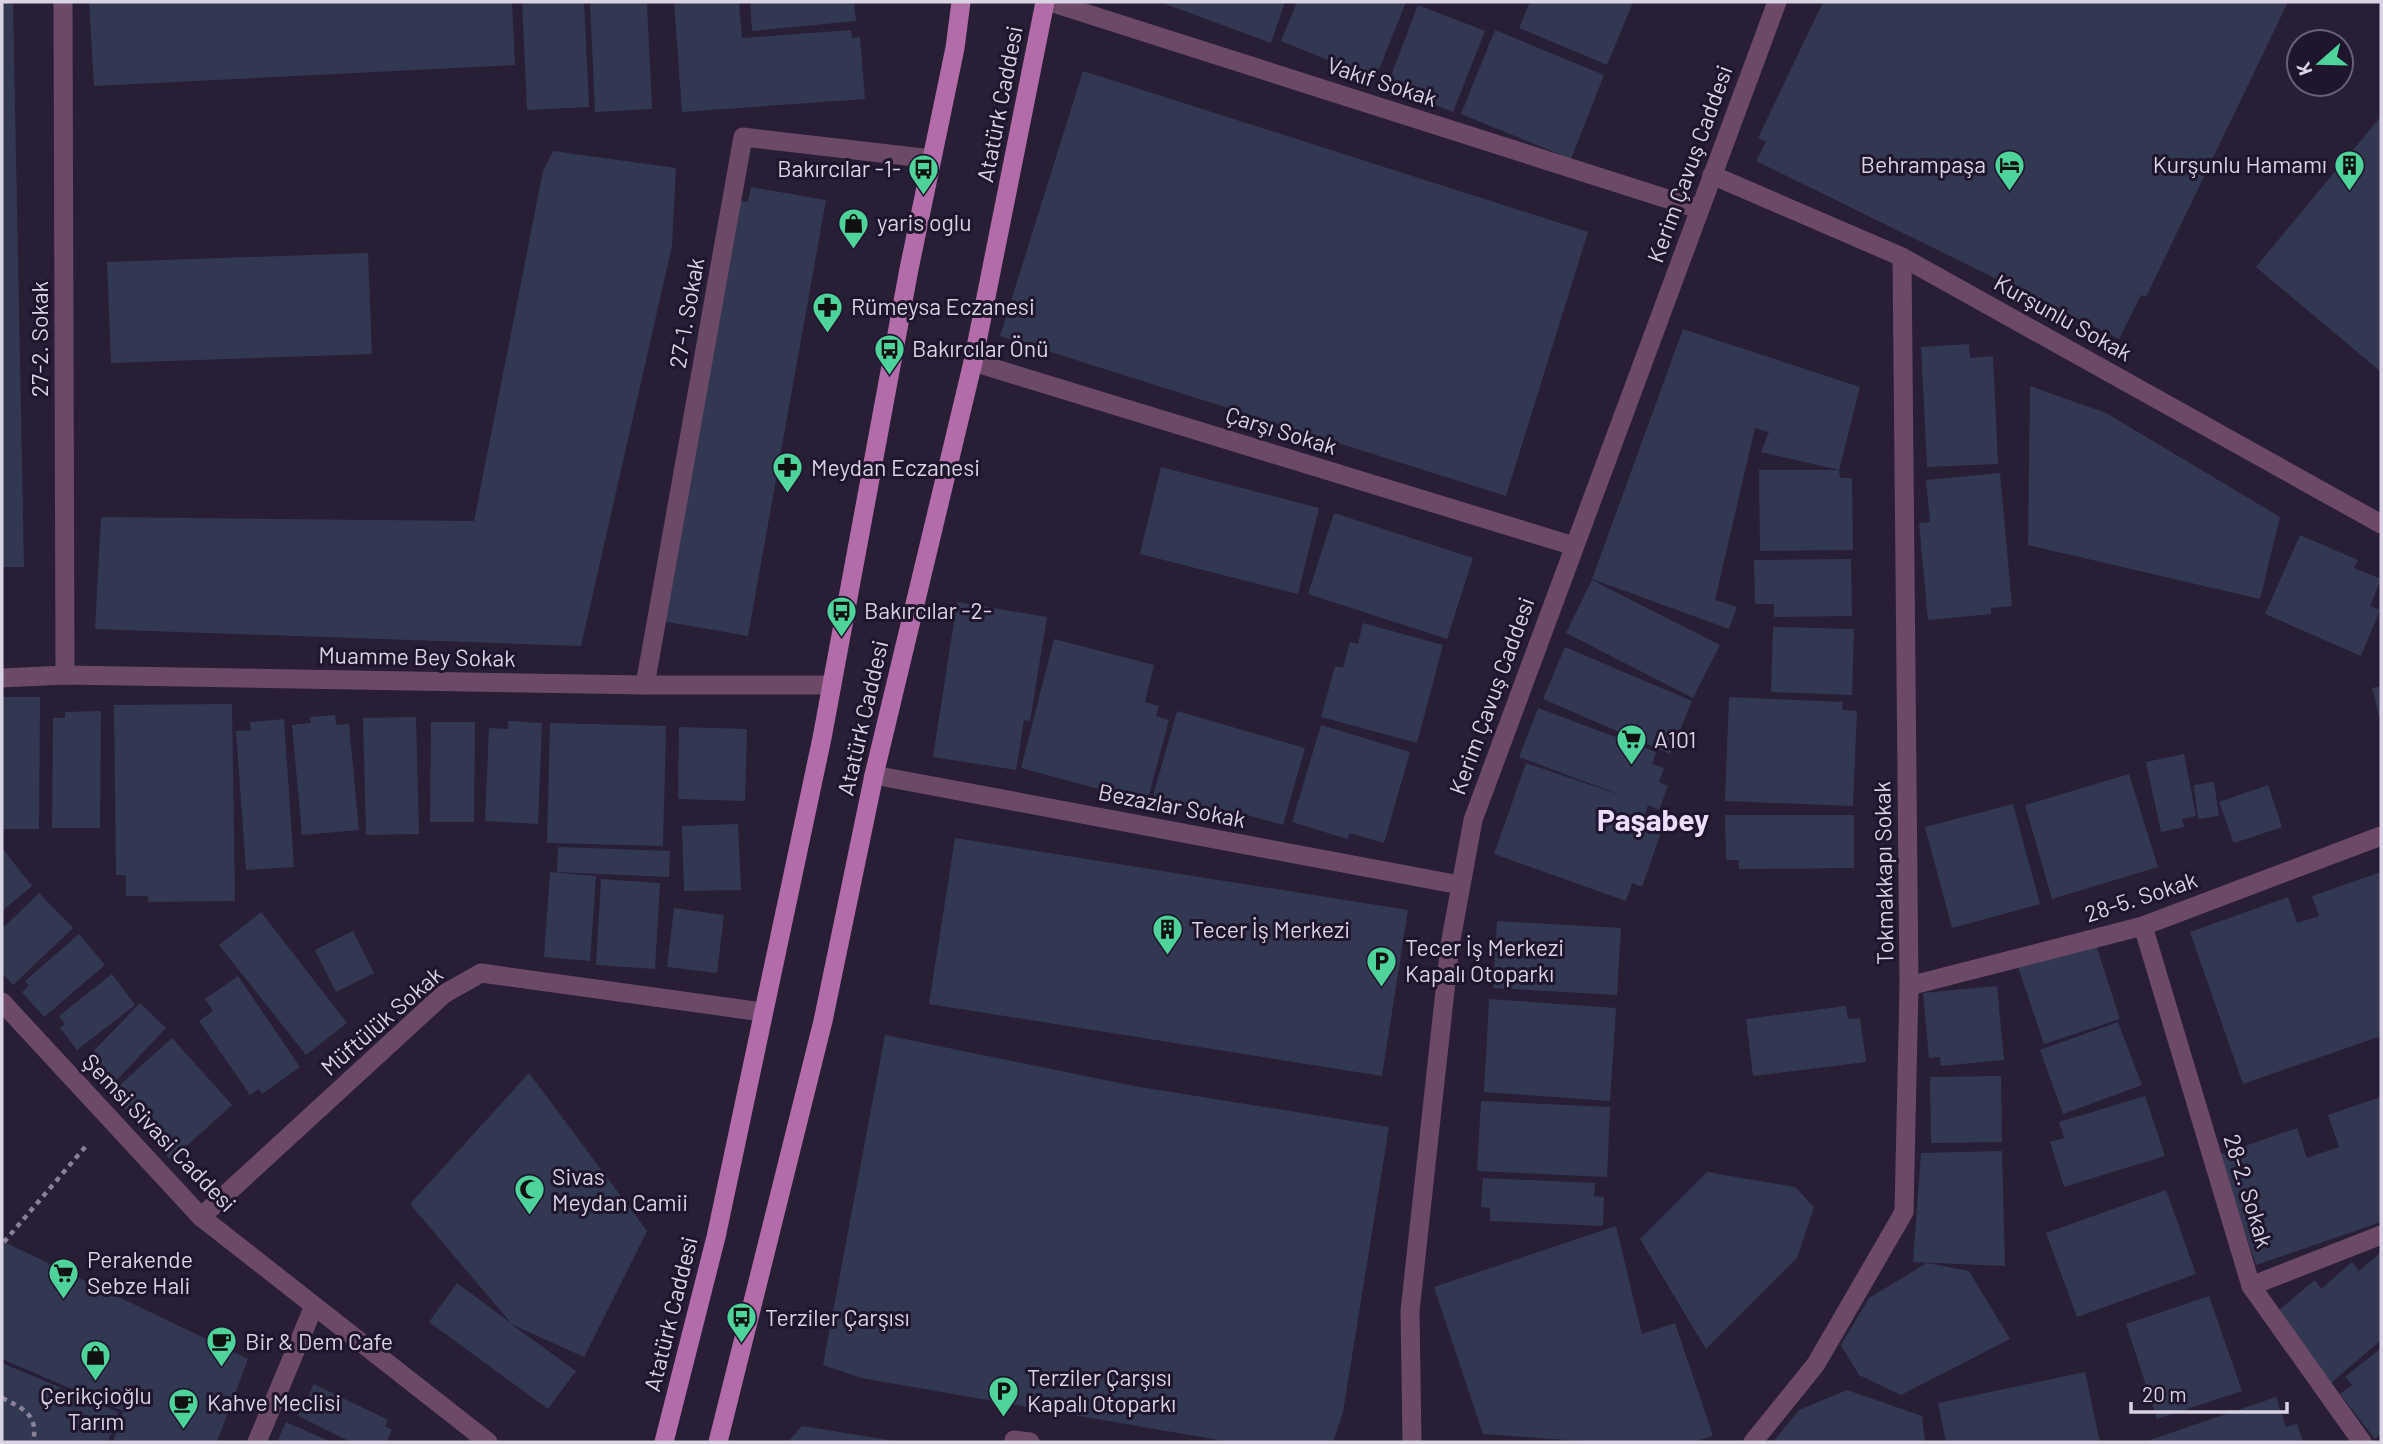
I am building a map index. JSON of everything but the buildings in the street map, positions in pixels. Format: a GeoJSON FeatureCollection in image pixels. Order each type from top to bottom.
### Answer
{"type":"FeatureCollection","features":[{"type":"Feature","properties":{"kind":"main road","name":"Atatürk Caddesi"},"geometry":{"type":"LineString","coordinates":[[664,1442],[716,1237],[832,685],[909,269],[955,48],[961,2]]}},
{"type":"Feature","properties":{"kind":"main road","name":"Atatürk Caddesi"},"geometry":{"type":"LineString","coordinates":[[718,1442],[823,1021],[874,775],[973,362],[1048,2]]}},
{"type":"Feature","properties":{"kind":"street","name":"27-2. Sokak"},"geometry":{"type":"LineString","coordinates":[[63,2],[65,676]]}},
{"type":"Feature","properties":{"kind":"street","name":"Vakıf Sokak"},"geometry":{"type":"LineString","coordinates":[[1048,2],[1699,209]]}},
{"type":"Feature","properties":{"kind":"street","name":"Kerim Çavuş Caddesi"},"geometry":{"type":"LineString","coordinates":[[1412,1442],[1409,1311],[1450,945],[1473,820],[1777,2]]}},
{"type":"Feature","properties":{"kind":"street","name":"27-1. Sokak"},"geometry":{"type":"LineString","coordinates":[[645,685],[743,137],[932,159]]}},
{"type":"Feature","properties":{"kind":"street","name":"Kurşunlu Sokak"},"geometry":{"type":"LineString","coordinates":[[1712,176],[1902,257],[2381,524]]}},
{"type":"Feature","properties":{"kind":"street","name":"Tokmakkapı Sokak"},"geometry":{"type":"LineString","coordinates":[[1753,1442],[1816,1364],[1905,1212],[1909,986],[1902,257]]}},
{"type":"Feature","properties":{"kind":"street","name":"Çarşı Sokak"},"geometry":{"type":"LineString","coordinates":[[973,362],[1574,546]]}},
{"type":"Feature","properties":{"kind":"street","name":"Muamme Bey Sokak"},"geometry":{"type":"LineString","coordinates":[[2,678],[65,676],[645,685],[832,685]]}},
{"type":"Feature","properties":{"kind":"street","name":"Bezazlar Sokak"},"geometry":{"type":"LineString","coordinates":[[874,775],[1461,885]]}},
{"type":"Feature","properties":{"kind":"street","name":"28-5. Sokak"},"geometry":{"type":"LineString","coordinates":[[1909,986],[2143,926],[2381,836]]}},
{"type":"Feature","properties":{"kind":"street","name":"28-2. Sokak"},"geometry":{"type":"LineString","coordinates":[[2143,926],[2252,1286],[2362,1442]]}},
{"type":"Feature","properties":{"kind":"street","name":"Müftülük Sokak"},"geometry":{"type":"LineString","coordinates":[[201,1217],[444,994],[481,973],[762,1012]]}},
{"type":"Feature","properties":{"kind":"street","name":"Şemsi Sivasi Caddesi"},"geometry":{"type":"LineString","coordinates":[[2,1002],[201,1217],[488,1442]]}},
{"type":"Feature","properties":{"kind":"street"},"geometry":{"type":"LineString","coordinates":[[2252,1286],[2381,1235]]}},
{"type":"Feature","properties":{"kind":"street"},"geometry":{"type":"LineString","coordinates":[[257,1442],[314,1306]]}},
{"type":"Feature","properties":{"kind":"street"},"geometry":{"type":"LineString","coordinates":[[1014,1442],[1030,1442]]}},
{"type":"Feature","properties":{"kind":"path"},"geometry":{"type":"LineString","coordinates":[[4,1242],[110,1119]]}},
{"type":"Feature","properties":{"kind":"path"},"geometry":{"type":"LineString","coordinates":[[2,1398],[24,1408],[30,1415],[35,1428],[33,1442]]}},
{"type":"Feature","properties":{"kind":"place","name":"Behrampaşa"},"geometry":{"type":"Point","coordinates":[2009,192]}},
{"type":"Feature","properties":{"kind":"place","name":"Kurşunlu Hamamı"},"geometry":{"type":"Point","coordinates":[2350,192]}},
{"type":"Feature","properties":{"kind":"place","name":"Bakırcılar -1-"},"geometry":{"type":"Point","coordinates":[924,196]}},
{"type":"Feature","properties":{"kind":"place","name":"yaris oglu"},"geometry":{"type":"Point","coordinates":[854,250]}},
{"type":"Feature","properties":{"kind":"place","name":"Rümeysa Eczanesi"},"geometry":{"type":"Point","coordinates":[828,334]}},
{"type":"Feature","properties":{"kind":"place","name":"Bakırcılar Önü"},"geometry":{"type":"Point","coordinates":[889,376]}},
{"type":"Feature","properties":{"kind":"place","name":"Meydan Eczanesi"},"geometry":{"type":"Point","coordinates":[788,495]}},
{"type":"Feature","properties":{"kind":"place","name":"Bakırcılar -2-"},"geometry":{"type":"Point","coordinates":[841,638]}},
{"type":"Feature","properties":{"kind":"place","name":"A101"},"geometry":{"type":"Point","coordinates":[1631,767]}},
{"type":"Feature","properties":{"kind":"place","name":"Tecer İş Merkezi"},"geometry":{"type":"Point","coordinates":[1168,957]}},
{"type":"Feature","properties":{"kind":"place","name":"Tecer İş Merkezi Kapalı Otoparkı"},"geometry":{"type":"Point","coordinates":[1382,988]}},
{"type":"Feature","properties":{"kind":"place","name":"Sivas Meydan Camii"},"geometry":{"type":"Point","coordinates":[529,1217]}},
{"type":"Feature","properties":{"kind":"place","name":"Perakende Sebze Hali"},"geometry":{"type":"Point","coordinates":[64,1300]}},
{"type":"Feature","properties":{"kind":"place","name":"Terziler Çarşısı"},"geometry":{"type":"Point","coordinates":[742,1345]}},
{"type":"Feature","properties":{"kind":"place","name":"Bir & Dem Cafe"},"geometry":{"type":"Point","coordinates":[222,1369]}},
{"type":"Feature","properties":{"kind":"place","name":"Çerikçioğlu Tarım"},"geometry":{"type":"Point","coordinates":[96,1382]}},
{"type":"Feature","properties":{"kind":"place","name":"Terziler Çarşısı Kapalı Otoparkı"},"geometry":{"type":"Point","coordinates":[1004,1418]}},
{"type":"Feature","properties":{"kind":"place","name":"Kahve Meclisi"},"geometry":{"type":"Point","coordinates":[184,1430]}},
{"type":"Feature","properties":{"kind":"district","name":"Paşabey"},"geometry":{"type":"Point","coordinates":[1653,821]}}]}
